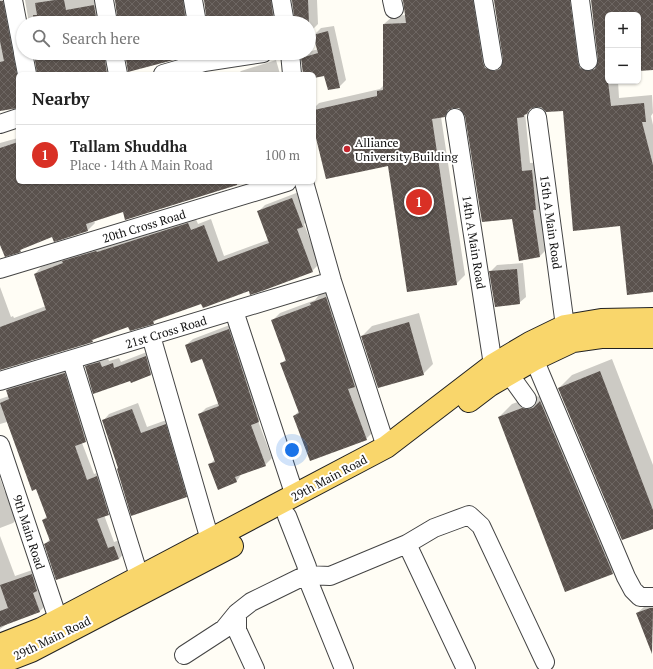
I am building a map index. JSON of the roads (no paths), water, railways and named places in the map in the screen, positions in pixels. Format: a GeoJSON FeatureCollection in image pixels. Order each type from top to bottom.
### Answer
{"type":"FeatureCollection","features":[{"type":"Feature","properties":{"kind":"main road","name":"29th Main Road"},"geometry":{"type":"LineString","coordinates":[[0,645],[41,629],[58,618],[295,496],[386,447],[500,373],[565,326],[601,320],[653,319]]}},
{"type":"Feature","properties":{"kind":"main road","name":"29th Main Road"},"geometry":{"type":"LineString","coordinates":[[532,351],[573,341],[601,337],[653,337]]}},
{"type":"Feature","properties":{"kind":"main road","name":"29th Main Road"},"geometry":{"type":"LineString","coordinates":[[0,663],[31,651],[390,461],[500,373]]}},
{"type":"Feature","properties":{"kind":"street"},"geometry":{"type":"LineString","coordinates":[[13,0],[16,16]]}},
{"type":"Feature","properties":{"kind":"street"},"geometry":{"type":"LineString","coordinates":[[104,0],[107,16]]}},
{"type":"Feature","properties":{"kind":"street"},"geometry":{"type":"LineString","coordinates":[[193,0],[196,16]]}},
{"type":"Feature","properties":{"kind":"street"},"geometry":{"type":"LineString","coordinates":[[281,0],[284,16]]}},
{"type":"Feature","properties":{"kind":"street"},"geometry":{"type":"LineString","coordinates":[[482,0],[493,60]]}},
{"type":"Feature","properties":{"kind":"street"},"geometry":{"type":"LineString","coordinates":[[580,0],[588,61]]}},
{"type":"Feature","properties":{"kind":"street"},"geometry":{"type":"LineString","coordinates":[[24,60],[27,72]]}},
{"type":"Feature","properties":{"kind":"street"},"geometry":{"type":"LineString","coordinates":[[115,60],[118,72]]}},
{"type":"Feature","properties":{"kind":"street"},"geometry":{"type":"LineString","coordinates":[[174,72],[197,60]]}},
{"type":"Feature","properties":{"kind":"street"},"geometry":{"type":"LineString","coordinates":[[291,60],[292,72]]}},
{"type":"Feature","properties":{"kind":"street","name":"15th A Main Road"},"geometry":{"type":"LineString","coordinates":[[537,117],[565,326]]}},
{"type":"Feature","properties":{"kind":"street","name":"14th A Main Road"},"geometry":{"type":"LineString","coordinates":[[455,118],[500,373]]}},
{"type":"Feature","properties":{"kind":"street"},"geometry":{"type":"LineString","coordinates":[[0,124],[16,119]]}},
{"type":"Feature","properties":{"kind":"street","name":"20th Cross Road"},"geometry":{"type":"LineString","coordinates":[[0,269],[280,184]]}},
{"type":"Feature","properties":{"kind":"street"},"geometry":{"type":"LineString","coordinates":[[305,184],[332,281],[386,447]]}},
{"type":"Feature","properties":{"kind":"street","name":"21st Cross Road"},"geometry":{"type":"LineString","coordinates":[[0,382],[332,281]]}},
{"type":"Feature","properties":{"kind":"street"},"geometry":{"type":"LineString","coordinates":[[234,311],[295,496]]}},
{"type":"Feature","properties":{"kind":"street"},"geometry":{"type":"LineString","coordinates":[[151,336],[210,540]]}},
{"type":"Feature","properties":{"kind":"street"},"geometry":{"type":"LineString","coordinates":[[532,351],[626,577],[633,590],[640,597],[653,597]]}},
{"type":"Feature","properties":{"kind":"street"},"geometry":{"type":"LineString","coordinates":[[72,361],[139,576]]}},
{"type":"Feature","properties":{"kind":"street"},"geometry":{"type":"LineString","coordinates":[[500,373],[527,399]]}},
{"type":"Feature","properties":{"kind":"street","name":"9th Main Road"},"geometry":{"type":"LineString","coordinates":[[0,445],[58,618]]}},
{"type":"Feature","properties":{"kind":"street"},"geometry":{"type":"LineString","coordinates":[[184,655],[224,629],[237,614],[251,602],[306,575],[330,576],[407,544],[434,528],[469,515],[481,526],[545,662]]}},
{"type":"Feature","properties":{"kind":"street"},"geometry":{"type":"LineString","coordinates":[[287,516],[307,567],[306,575],[344,669]]}},
{"type":"Feature","properties":{"kind":"street"},"geometry":{"type":"LineString","coordinates":[[407,544],[466,669]]}},
{"type":"Feature","properties":{"kind":"street"},"geometry":{"type":"LineString","coordinates":[[237,614],[237,630],[255,669]]}},
{"type":"Feature","properties":{"kind":"place","name":"Alliance University Building"},"geometry":{"type":"Point","coordinates":[347,149]}},
{"type":"Feature","properties":{"kind":"place","name":"Tallam Shuddha"},"geometry":{"type":"Point","coordinates":[419,202]}}]}
